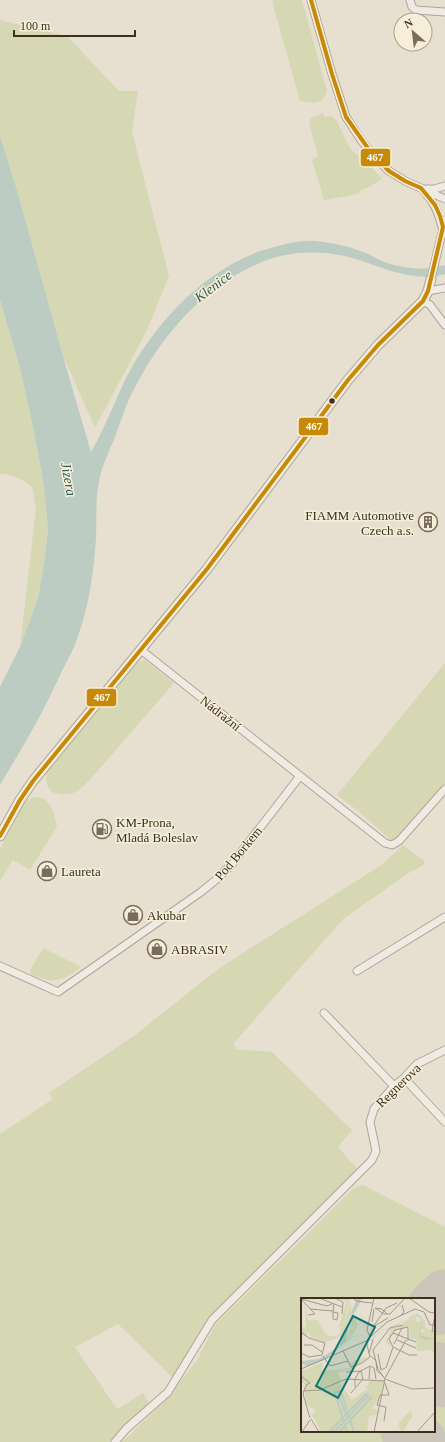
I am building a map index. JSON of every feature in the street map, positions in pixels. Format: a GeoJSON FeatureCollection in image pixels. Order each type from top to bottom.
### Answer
{"type":"FeatureCollection","features":[{"type":"Feature","properties":{"kind":"street"},"geometry":{"type":"LineString","coordinates":[[311,0],[346,117],[361,140],[372,154],[389,170],[404,181],[445,199]]}},
{"type":"Feature","properties":{"kind":"street"},"geometry":{"type":"LineString","coordinates":[[411,3],[416,10],[445,12]]}},
{"type":"Feature","properties":{"kind":"street"},"geometry":{"type":"LineString","coordinates":[[422,188],[434,189],[445,186]]}},
{"type":"Feature","properties":{"kind":"street"},"geometry":{"type":"LineString","coordinates":[[0,836],[20,800],[33,781],[207,569],[348,380],[378,345],[423,301],[428,291],[444,224],[435,205],[422,188]]}},
{"type":"Feature","properties":{"kind":"street"},"geometry":{"type":"LineString","coordinates":[[428,291],[445,288]]}},
{"type":"Feature","properties":{"kind":"street"},"geometry":{"type":"LineString","coordinates":[[423,301],[430,305],[445,325]]}},
{"type":"Feature","properties":{"kind":"street","name":"Nádražní"},"geometry":{"type":"LineString","coordinates":[[141,650],[300,776]]}},
{"type":"Feature","properties":{"kind":"street"},"geometry":{"type":"LineString","coordinates":[[300,776],[385,843],[392,845],[400,842],[445,790]]}},
{"type":"Feature","properties":{"kind":"street","name":"Pod Borkem"},"geometry":{"type":"LineString","coordinates":[[0,966],[58,992],[218,879],[232,864],[300,776]]}},
{"type":"Feature","properties":{"kind":"street"},"geometry":{"type":"LineString","coordinates":[[357,971],[445,917]]}},
{"type":"Feature","properties":{"kind":"street"},"geometry":{"type":"LineString","coordinates":[[324,1013],[394,1086]]}},
{"type":"Feature","properties":{"kind":"street","name":"Regnerova"},"geometry":{"type":"LineString","coordinates":[[115,1442],[126,1429],[168,1392],[212,1320],[372,1160],[376,1151],[370,1122],[374,1109],[394,1086],[417,1064],[445,1050]]}},
{"type":"Feature","properties":{"kind":"street"},"geometry":{"type":"LineString","coordinates":[[404,1078],[445,1122]]}},
{"type":"Feature","properties":{"kind":"green space"},"geometry":{"type":"Polygon","coordinates":[[[302,0],[327,91],[323,99],[320,101],[312,103],[300,101],[272,1],[302,0]]]}},
{"type":"Feature","properties":{"kind":"green space"},"geometry":{"type":"Polygon","coordinates":[[[0,20],[67,36],[119,91],[138,91],[132,132],[169,276],[147,330],[95,428],[63,356],[19,197],[0,136],[0,20]]]}},
{"type":"Feature","properties":{"kind":"green space"},"geometry":{"type":"Polygon","coordinates":[[[323,113],[324,117],[331,116],[336,120],[351,150],[368,163],[382,179],[367,188],[362,189],[358,194],[324,200],[312,160],[318,156],[309,123],[311,118],[323,113]]]}},
{"type":"Feature","properties":{"kind":"green space"},"geometry":{"type":"Polygon","coordinates":[[[0,300],[20,368],[33,427],[44,486],[48,530],[38,598],[20,647],[36,509],[32,487],[18,478],[0,474],[0,300]]]}},
{"type":"Feature","properties":{"kind":"green space"},"geometry":{"type":"Polygon","coordinates":[[[143,660],[174,683],[89,781],[73,793],[59,794],[52,792],[47,785],[46,774],[137,663],[143,660]]]}},
{"type":"Feature","properties":{"kind":"green space"},"geometry":{"type":"Polygon","coordinates":[[[445,663],[445,785],[393,842],[357,810],[337,795],[445,663]]]}},
{"type":"Feature","properties":{"kind":"green space"},"geometry":{"type":"Polygon","coordinates":[[[36,797],[46,800],[49,803],[57,827],[30,870],[13,860],[0,881],[0,849],[25,802],[36,797]]]}},
{"type":"Feature","properties":{"kind":"green space"},"geometry":{"type":"Polygon","coordinates":[[[403,845],[425,862],[422,866],[407,874],[343,919],[234,1043],[234,1046],[237,1049],[272,1052],[352,1130],[338,1147],[358,1170],[209,1319],[173,1378],[118,1324],[75,1347],[117,1409],[143,1393],[149,1404],[109,1442],[0,1442],[0,1134],[53,1099],[49,1093],[135,1035],[218,969],[383,864],[403,845]]]}},
{"type":"Feature","properties":{"kind":"green space"},"geometry":{"type":"Polygon","coordinates":[[[43,948],[81,967],[68,976],[58,980],[46,979],[31,974],[30,970],[43,948]]]}},
{"type":"Feature","properties":{"kind":"green space"},"geometry":{"type":"Polygon","coordinates":[[[363,1185],[445,1227],[445,1442],[122,1442],[167,1399],[197,1360],[215,1325],[354,1188],[363,1185]]]}},
{"type":"Feature","properties":{"kind":"water"},"geometry":{"type":"Polygon","coordinates":[[[0,136],[19,197],[91,452],[136,360],[164,321],[199,287],[238,261],[260,251],[280,245],[303,241],[316,241],[352,248],[393,265],[420,269],[445,265],[445,274],[422,277],[411,276],[356,259],[333,254],[297,253],[285,255],[262,262],[219,286],[199,302],[181,320],[150,360],[138,382],[127,404],[103,465],[97,496],[94,563],[88,601],[82,625],[72,650],[47,702],[32,731],[0,785],[0,687],[20,647],[38,598],[48,530],[44,486],[33,427],[20,368],[0,300],[0,136]]]}},
{"type":"Feature","properties":{"kind":"runway"},"geometry":{"type":"LineString","coordinates":[[435,1307],[445,1297]]}},
{"type":"Feature","properties":{"kind":"runway"},"geometry":{"type":"LineString","coordinates":[[435,1370],[445,1380]]}},
{"type":"Feature","properties":{"kind":"runway"},"geometry":{"type":"LineString","coordinates":[[409,1432],[419,1442]]}},
{"type":"Feature","properties":{"kind":"transit line","name":"467"},"geometry":{"type":"LineString","coordinates":[[0,836],[20,800],[33,781],[207,569],[348,380],[378,345],[423,301],[428,291],[443,227],[440,216],[435,205],[421,188],[405,181],[389,171],[372,154],[346,117],[311,0]]}},
{"type":"Feature","properties":{"kind":"place","name":"FIAMM Automotive Czech a.s."},"geometry":{"type":"Point","coordinates":[428,522]}},
{"type":"Feature","properties":{"kind":"place","name":"KM-Prona, Mladá Boleslav"},"geometry":{"type":"Point","coordinates":[102,829]}},
{"type":"Feature","properties":{"kind":"place","name":"Laureta"},"geometry":{"type":"Point","coordinates":[47,871]}},
{"type":"Feature","properties":{"kind":"place","name":"Akubar"},"geometry":{"type":"Point","coordinates":[133,915]}},
{"type":"Feature","properties":{"kind":"place","name":"ABRASIV"},"geometry":{"type":"Point","coordinates":[157,949]}},
{"type":"Feature","properties":{"kind":"water label","name":"Klenice"},"geometry":{"type":"Point","coordinates":[213,286]}},
{"type":"Feature","properties":{"kind":"water label","name":"Jizera"},"geometry":{"type":"Point","coordinates":[69,479]}}]}
